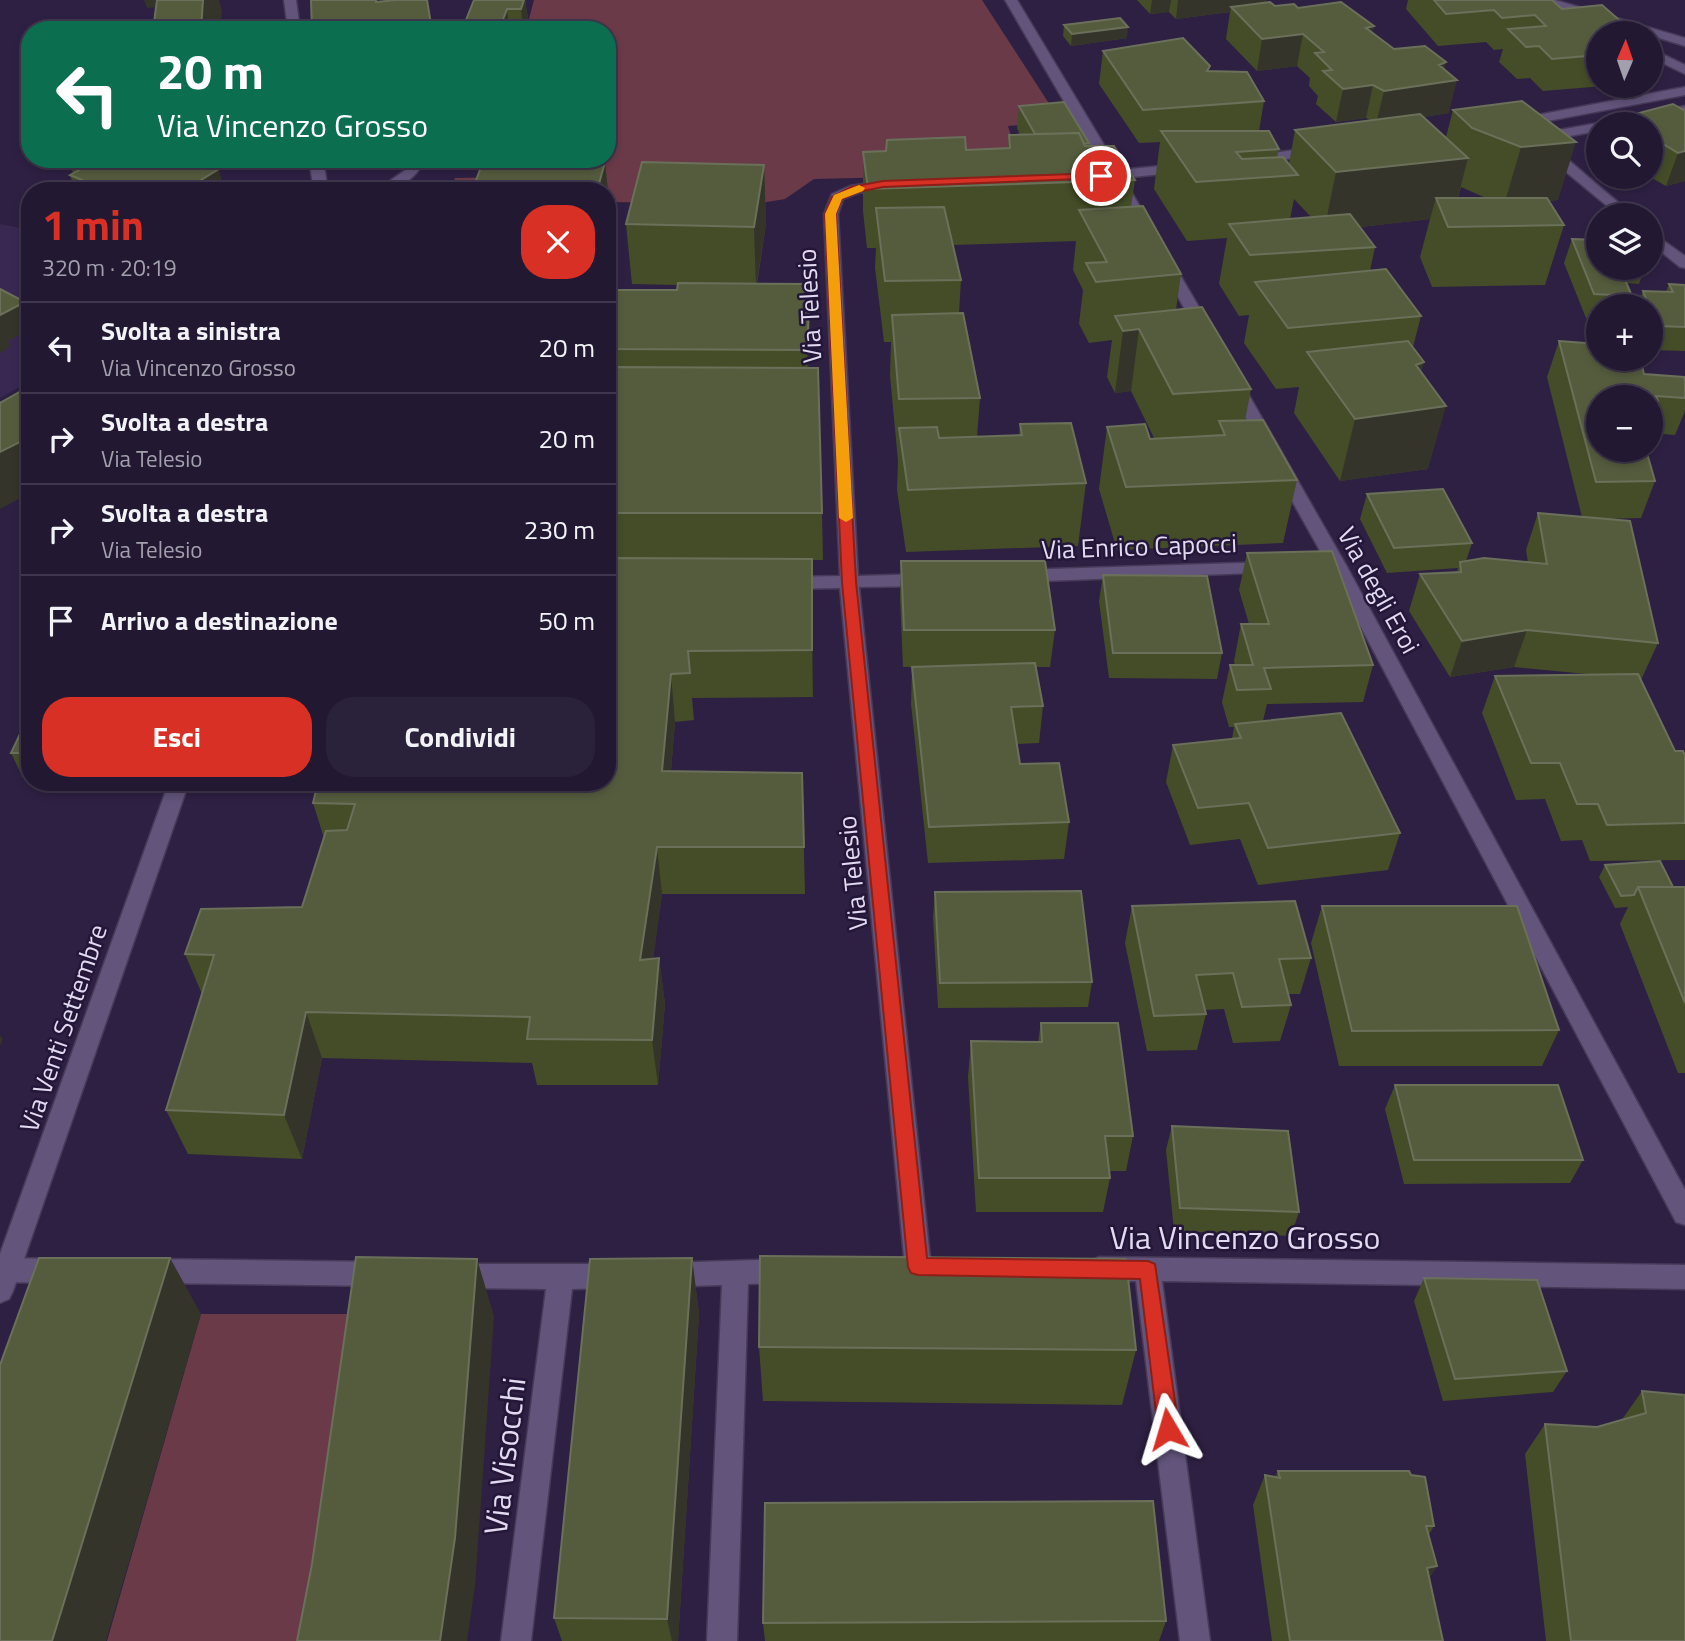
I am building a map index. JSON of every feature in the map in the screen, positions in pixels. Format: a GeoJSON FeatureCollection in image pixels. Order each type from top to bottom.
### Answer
{"type":"FeatureCollection","features":[{"type":"Feature","properties":{"kind":"street"},"geometry":{"type":"LineString","coordinates":[[289,0],[293,21]]}},
{"type":"Feature","properties":{"kind":"street","name":"Via degli Eroi"},"geometry":{"type":"LineString","coordinates":[[1011,0],[1119,179],[1219,356],[1330,566],[1685,1214]]}},
{"type":"Feature","properties":{"kind":"street"},"geometry":{"type":"LineString","coordinates":[[1542,0],[1685,42]]}},
{"type":"Feature","properties":{"kind":"street"},"geometry":{"type":"LineString","coordinates":[[1570,10],[1592,21]]}},
{"type":"Feature","properties":{"kind":"street"},"geometry":{"type":"LineString","coordinates":[[1663,59],[1685,70]]}},
{"type":"Feature","properties":{"kind":"street"},"geometry":{"type":"LineString","coordinates":[[1610,203],[1509,124],[1685,91]]}},
{"type":"Feature","properties":{"kind":"street"},"geometry":{"type":"LineString","coordinates":[[1663,114],[1685,110]]}},
{"type":"Feature","properties":{"kind":"street"},"geometry":{"type":"LineString","coordinates":[[1528,140],[1586,129]]}},
{"type":"Feature","properties":{"kind":"street"},"geometry":{"type":"LineString","coordinates":[[1247,170],[1337,149]]}},
{"type":"Feature","properties":{"kind":"street"},"geometry":{"type":"LineString","coordinates":[[1119,179],[1199,166]]}},
{"type":"Feature","properties":{"kind":"street"},"geometry":{"type":"LineString","coordinates":[[396,182],[414,168]]}},
{"type":"Feature","properties":{"kind":"street"},"geometry":{"type":"LineString","coordinates":[[1086,177],[1189,179]]}},
{"type":"Feature","properties":{"kind":"street","name":"Via Telesio"},"geometry":{"type":"LineString","coordinates":[[910,183],[855,189],[837,197],[831,214],[849,582],[918,1267]]}},
{"type":"Feature","properties":{"kind":"street"},"geometry":{"type":"LineString","coordinates":[[1663,246],[1685,264]]}},
{"type":"Feature","properties":{"kind":"street","name":"Via Enrico Capocci"},"geometry":{"type":"LineString","coordinates":[[1002,577],[1295,567]]}},
{"type":"Feature","properties":{"kind":"street"},"geometry":{"type":"LineString","coordinates":[[769,583],[947,579]]}},
{"type":"Feature","properties":{"kind":"street","name":"Via Venti Settembre"},"geometry":{"type":"LineString","coordinates":[[3,1277],[176,791]]}},
{"type":"Feature","properties":{"kind":"street"},"geometry":{"type":"LineString","coordinates":[[892,1267],[945,1267]]}},
{"type":"Feature","properties":{"kind":"street","name":"Via Vincenzo Grosso"},"geometry":{"type":"LineString","coordinates":[[1081,1269],[1461,1272],[1685,1278]]}},
{"type":"Feature","properties":{"kind":"street"},"geometry":{"type":"LineString","coordinates":[[437,1275],[559,1278],[813,1270]]}},
{"type":"Feature","properties":{"kind":"street"},"geometry":{"type":"LineString","coordinates":[[1148,1270],[1195,1641]]}},
{"type":"Feature","properties":{"kind":"street"},"geometry":{"type":"LineString","coordinates":[[3,1277],[91,1271]]}},
{"type":"Feature","properties":{"kind":"street"},"geometry":{"type":"LineString","coordinates":[[133,1271],[410,1275]]}},
{"type":"Feature","properties":{"kind":"street"},"geometry":{"type":"LineString","coordinates":[[722,1641],[735,1272]]}},
{"type":"Feature","properties":{"kind":"street","name":"Via Visocchi"},"geometry":{"type":"LineString","coordinates":[[516,1641],[559,1278]]}},
{"type":"Feature","properties":{"kind":"shaded area"},"geometry":{"type":"Polygon","coordinates":[[[534,0],[982,0],[1061,122],[1008,126],[1023,174],[814,179],[785,199],[754,204],[616,202],[616,182],[454,182],[455,178],[507,177],[510,168],[616,168],[616,21],[528,21],[534,0]]]}},
{"type":"Feature","properties":{"kind":"shaded area"},"geometry":{"type":"Polygon","coordinates":[[[0,224],[21,228],[21,386],[0,398],[0,224]]]}},
{"type":"Feature","properties":{"kind":"shaded area"},"geometry":{"type":"Polygon","coordinates":[[[201,1314],[378,1314],[334,1641],[107,1641],[201,1314]]]}},
{"type":"Feature","properties":{"kind":"building"},"geometry":{"type":"Polygon","coordinates":[[[157,0],[203,0],[202,21],[154,21],[157,0]]]}},
{"type":"Feature","properties":{"kind":"building"},"geometry":{"type":"Polygon","coordinates":[[[311,0],[427,0],[430,21],[312,21],[311,0]]]}},
{"type":"Feature","properties":{"kind":"building"},"geometry":{"type":"Polygon","coordinates":[[[474,0],[524,0],[521,9],[507,9],[502,21],[466,21],[474,0]]]}},
{"type":"Feature","properties":{"kind":"building"},"geometry":{"type":"Polygon","coordinates":[[[1434,0],[1552,0],[1562,9],[1602,5],[1620,21],[1586,21],[1586,56],[1552,59],[1539,46],[1526,47],[1508,29],[1546,26],[1535,15],[1502,18],[1494,10],[1446,14],[1434,0]]]}},
{"type":"Feature","properties":{"kind":"building"},"geometry":{"type":"Polygon","coordinates":[[[1270,2],[1275,6],[1294,4],[1298,8],[1341,2],[1374,26],[1366,28],[1394,49],[1425,46],[1446,62],[1439,65],[1457,80],[1384,91],[1373,85],[1343,89],[1323,71],[1332,70],[1315,53],[1324,52],[1303,34],[1262,39],[1231,7],[1270,2]]]}},
{"type":"Feature","properties":{"kind":"building"},"geometry":{"type":"Polygon","coordinates":[[[1120,18],[1128,27],[1072,34],[1064,25],[1120,18]]]}},
{"type":"Feature","properties":{"kind":"building"},"geometry":{"type":"Polygon","coordinates":[[[1183,38],[1210,66],[1207,71],[1247,72],[1264,101],[1143,110],[1103,51],[1183,38]]]}},
{"type":"Feature","properties":{"kind":"building"},"geometry":{"type":"Polygon","coordinates":[[[1522,101],[1576,142],[1521,147],[1472,128],[1453,110],[1522,101]]]}},
{"type":"Feature","properties":{"kind":"building"},"geometry":{"type":"Polygon","coordinates":[[[1064,102],[1089,143],[1084,144],[1079,133],[1035,134],[1019,106],[1064,102]]]}},
{"type":"Feature","properties":{"kind":"building"},"geometry":{"type":"Polygon","coordinates":[[[1673,104],[1685,111],[1685,151],[1678,153],[1663,144],[1663,112],[1643,112],[1673,104]]]}},
{"type":"Feature","properties":{"kind":"building"},"geometry":{"type":"Polygon","coordinates":[[[1420,114],[1468,158],[1336,172],[1295,130],[1420,114]]]}},
{"type":"Feature","properties":{"kind":"building"},"geometry":{"type":"Polygon","coordinates":[[[1161,131],[1269,131],[1279,149],[1236,152],[1242,159],[1283,157],[1298,175],[1196,182],[1161,131]]]}},
{"type":"Feature","properties":{"kind":"building"},"geometry":{"type":"Polygon","coordinates":[[[1079,133],[1085,146],[1114,146],[1135,180],[868,189],[863,152],[886,151],[887,140],[965,137],[966,150],[1010,148],[1009,135],[1079,133]]]}},
{"type":"Feature","properties":{"kind":"building"},"geometry":{"type":"Polygon","coordinates":[[[642,162],[764,165],[754,227],[626,224],[642,162]]]}},
{"type":"Feature","properties":{"kind":"building"},"geometry":{"type":"Polygon","coordinates":[[[83,168],[219,169],[198,182],[87,182],[70,175],[83,168]]]}},
{"type":"Feature","properties":{"kind":"building"},"geometry":{"type":"Polygon","coordinates":[[[481,168],[603,168],[599,182],[475,182],[481,168]]]}},
{"type":"Feature","properties":{"kind":"building"},"geometry":{"type":"Polygon","coordinates":[[[1436,198],[1547,198],[1564,225],[1448,227],[1436,198]]]}},
{"type":"Feature","properties":{"kind":"building"},"geometry":{"type":"Polygon","coordinates":[[[1143,206],[1181,274],[1096,282],[1086,263],[1107,262],[1079,210],[1143,206]]]}},
{"type":"Feature","properties":{"kind":"building"},"geometry":{"type":"Polygon","coordinates":[[[944,207],[961,280],[885,281],[876,208],[944,207]]]}},
{"type":"Feature","properties":{"kind":"building"},"geometry":{"type":"Polygon","coordinates":[[[1350,214],[1375,247],[1250,255],[1229,224],[1350,214]]]}},
{"type":"Feature","properties":{"kind":"building"},"geometry":{"type":"Polygon","coordinates":[[[1572,239],[1586,240],[1586,274],[1572,239]]]}},
{"type":"Feature","properties":{"kind":"building"},"geometry":{"type":"Polygon","coordinates":[[[1386,269],[1421,316],[1288,328],[1255,282],[1386,269]]]}},
{"type":"Feature","properties":{"kind":"building"},"geometry":{"type":"Polygon","coordinates":[[[1588,280],[1625,280],[1631,294],[1594,294],[1588,280]]]}},
{"type":"Feature","properties":{"kind":"building"},"geometry":{"type":"Polygon","coordinates":[[[678,283],[810,284],[807,350],[616,349],[616,290],[677,290],[678,283]]]}},
{"type":"Feature","properties":{"kind":"building"},"geometry":{"type":"Polygon","coordinates":[[[1669,284],[1685,285],[1685,327],[1663,326],[1663,294],[1644,294],[1643,291],[1673,292],[1669,284]]]}},
{"type":"Feature","properties":{"kind":"building"},"geometry":{"type":"Polygon","coordinates":[[[0,289],[21,300],[21,304],[0,315],[0,289]]]}},
{"type":"Feature","properties":{"kind":"building"},"geometry":{"type":"Polygon","coordinates":[[[1202,307],[1251,389],[1173,394],[1139,329],[1123,331],[1115,316],[1202,307]]]}},
{"type":"Feature","properties":{"kind":"building"},"geometry":{"type":"Polygon","coordinates":[[[963,313],[980,398],[899,399],[892,315],[963,313]]]}},
{"type":"Feature","properties":{"kind":"building"},"geometry":{"type":"Polygon","coordinates":[[[1408,341],[1424,362],[1416,365],[1446,406],[1355,419],[1307,352],[1408,341]]]}},
{"type":"Feature","properties":{"kind":"building"},"geometry":{"type":"Polygon","coordinates":[[[1559,341],[1586,343],[1586,371],[1643,371],[1644,374],[1684,377],[1685,398],[1663,396],[1663,385],[1586,385],[1586,444],[1559,341]]]}},
{"type":"Feature","properties":{"kind":"building"},"geometry":{"type":"Polygon","coordinates":[[[616,367],[818,368],[822,513],[616,513],[616,367]]]}},
{"type":"Feature","properties":{"kind":"building"},"geometry":{"type":"Polygon","coordinates":[[[21,391],[21,442],[0,452],[0,403],[21,391]]]}},
{"type":"Feature","properties":{"kind":"building"},"geometry":{"type":"Polygon","coordinates":[[[1263,420],[1297,480],[1126,487],[1107,427],[1145,424],[1150,439],[1225,435],[1219,421],[1263,420]]]}},
{"type":"Feature","properties":{"kind":"building"},"geometry":{"type":"Polygon","coordinates":[[[1071,423],[1086,483],[908,490],[899,428],[937,427],[939,438],[1022,435],[1020,424],[1071,423]]]}},
{"type":"Feature","properties":{"kind":"building"},"geometry":{"type":"Polygon","coordinates":[[[1591,462],[1649,462],[1655,481],[1596,482],[1591,462]]]}},
{"type":"Feature","properties":{"kind":"building"},"geometry":{"type":"Polygon","coordinates":[[[1443,489],[1472,543],[1394,548],[1367,494],[1443,489]]]}},
{"type":"Feature","properties":{"kind":"building"},"geometry":{"type":"Polygon","coordinates":[[[1538,513],[1630,521],[1658,643],[1527,630],[1462,641],[1420,574],[1461,572],[1460,562],[1484,558],[1547,564],[1538,513]]]}},
{"type":"Feature","properties":{"kind":"building"},"geometry":{"type":"Polygon","coordinates":[[[1332,551],[1373,665],[1264,668],[1271,689],[1237,690],[1230,665],[1253,665],[1241,624],[1269,624],[1247,553],[1332,551]]]}},
{"type":"Feature","properties":{"kind":"building"},"geometry":{"type":"Polygon","coordinates":[[[616,558],[812,559],[812,650],[688,651],[690,673],[671,674],[662,771],[802,773],[804,847],[657,847],[640,960],[659,958],[652,1040],[527,1039],[530,1017],[306,1012],[284,1115],[166,1110],[214,955],[185,954],[201,909],[302,907],[326,831],[347,830],[355,804],[313,803],[316,791],[616,791],[616,558]]]}},
{"type":"Feature","properties":{"kind":"building"},"geometry":{"type":"Polygon","coordinates":[[[901,561],[1045,561],[1055,630],[904,630],[901,561]]]}},
{"type":"Feature","properties":{"kind":"building"},"geometry":{"type":"Polygon","coordinates":[[[1103,575],[1207,576],[1222,653],[1113,653],[1103,575]]]}},
{"type":"Feature","properties":{"kind":"building"},"geometry":{"type":"Polygon","coordinates":[[[1035,663],[1043,706],[1011,707],[1020,764],[1059,763],[1069,822],[929,827],[912,667],[1035,663]]]}},
{"type":"Feature","properties":{"kind":"building"},"geometry":{"type":"Polygon","coordinates":[[[1638,674],[1675,751],[1683,751],[1685,755],[1685,823],[1607,825],[1598,804],[1577,804],[1560,763],[1531,763],[1495,676],[1638,674]]]}},
{"type":"Feature","properties":{"kind":"building"},"geometry":{"type":"Polygon","coordinates":[[[1341,713],[1400,833],[1268,848],[1249,803],[1198,808],[1173,745],[1241,738],[1235,724],[1341,713]]]}},
{"type":"Feature","properties":{"kind":"building"},"geometry":{"type":"Polygon","coordinates":[[[21,732],[21,753],[11,753],[21,732]]]}},
{"type":"Feature","properties":{"kind":"building"},"geometry":{"type":"Polygon","coordinates":[[[1660,861],[1673,887],[1638,887],[1634,895],[1621,896],[1605,865],[1660,861]]]}},
{"type":"Feature","properties":{"kind":"building"},"geometry":{"type":"Polygon","coordinates":[[[1638,887],[1685,887],[1685,1003],[1638,887]]]}},
{"type":"Feature","properties":{"kind":"building"},"geometry":{"type":"Polygon","coordinates":[[[1081,891],[1092,982],[940,983],[935,892],[1081,891]]]}},
{"type":"Feature","properties":{"kind":"building"},"geometry":{"type":"Polygon","coordinates":[[[1295,901],[1311,958],[1279,959],[1291,1005],[1242,1007],[1233,973],[1196,975],[1206,1014],[1154,1016],[1132,906],[1295,901]]]}},
{"type":"Feature","properties":{"kind":"building"},"geometry":{"type":"Polygon","coordinates":[[[1322,906],[1517,906],[1559,1030],[1352,1031],[1322,906]]]}},
{"type":"Feature","properties":{"kind":"building"},"geometry":{"type":"Polygon","coordinates":[[[1041,1023],[1118,1023],[1133,1136],[1105,1136],[1110,1178],[979,1178],[971,1041],[1042,1042],[1041,1023]]]}},
{"type":"Feature","properties":{"kind":"building"},"geometry":{"type":"Polygon","coordinates":[[[1395,1085],[1558,1085],[1583,1160],[1414,1160],[1395,1085]]]}},
{"type":"Feature","properties":{"kind":"building"},"geometry":{"type":"Polygon","coordinates":[[[1172,1126],[1288,1131],[1299,1212],[1180,1208],[1172,1126]]]}},
{"type":"Feature","properties":{"kind":"building"},"geometry":{"type":"Polygon","coordinates":[[[760,1256],[1126,1259],[1136,1350],[759,1347],[760,1256]]]}},
{"type":"Feature","properties":{"kind":"building"},"geometry":{"type":"Polygon","coordinates":[[[356,1257],[477,1259],[455,1538],[440,1641],[297,1641],[312,1564],[356,1257]]]}},
{"type":"Feature","properties":{"kind":"building"},"geometry":{"type":"Polygon","coordinates":[[[39,1258],[170,1258],[52,1641],[0,1641],[0,1365],[39,1258]]]}},
{"type":"Feature","properties":{"kind":"building"},"geometry":{"type":"Polygon","coordinates":[[[692,1258],[667,1619],[554,1618],[590,1259],[692,1258]]]}},
{"type":"Feature","properties":{"kind":"building"},"geometry":{"type":"Polygon","coordinates":[[[1424,1278],[1537,1280],[1567,1371],[1455,1379],[1424,1278]]]}},
{"type":"Feature","properties":{"kind":"building"},"geometry":{"type":"Polygon","coordinates":[[[1642,1391],[1685,1395],[1685,1641],[1571,1641],[1545,1424],[1597,1427],[1646,1413],[1642,1391]]]}},
{"type":"Feature","properties":{"kind":"building"},"geometry":{"type":"Polygon","coordinates":[[[1278,1471],[1409,1471],[1411,1475],[1425,1477],[1434,1526],[1426,1526],[1437,1566],[1427,1568],[1443,1641],[1290,1641],[1265,1475],[1280,1478],[1278,1471]]]}},
{"type":"Feature","properties":{"kind":"building"},"geometry":{"type":"Polygon","coordinates":[[[1153,1501],[1166,1621],[763,1623],[765,1503],[1153,1501]]]}},
{"type":"Feature","properties":{"kind":"slow traffic"},"geometry":{"type":"LineString","coordinates":[[846,518],[831,214],[837,197],[859,188]]}},
{"type":"Feature","properties":{"kind":"route"},"geometry":{"type":"LineString","coordinates":[[1101,176],[883,184],[855,189],[837,197],[831,214],[849,582],[918,1267],[1148,1270],[1168,1429]]}}]}
